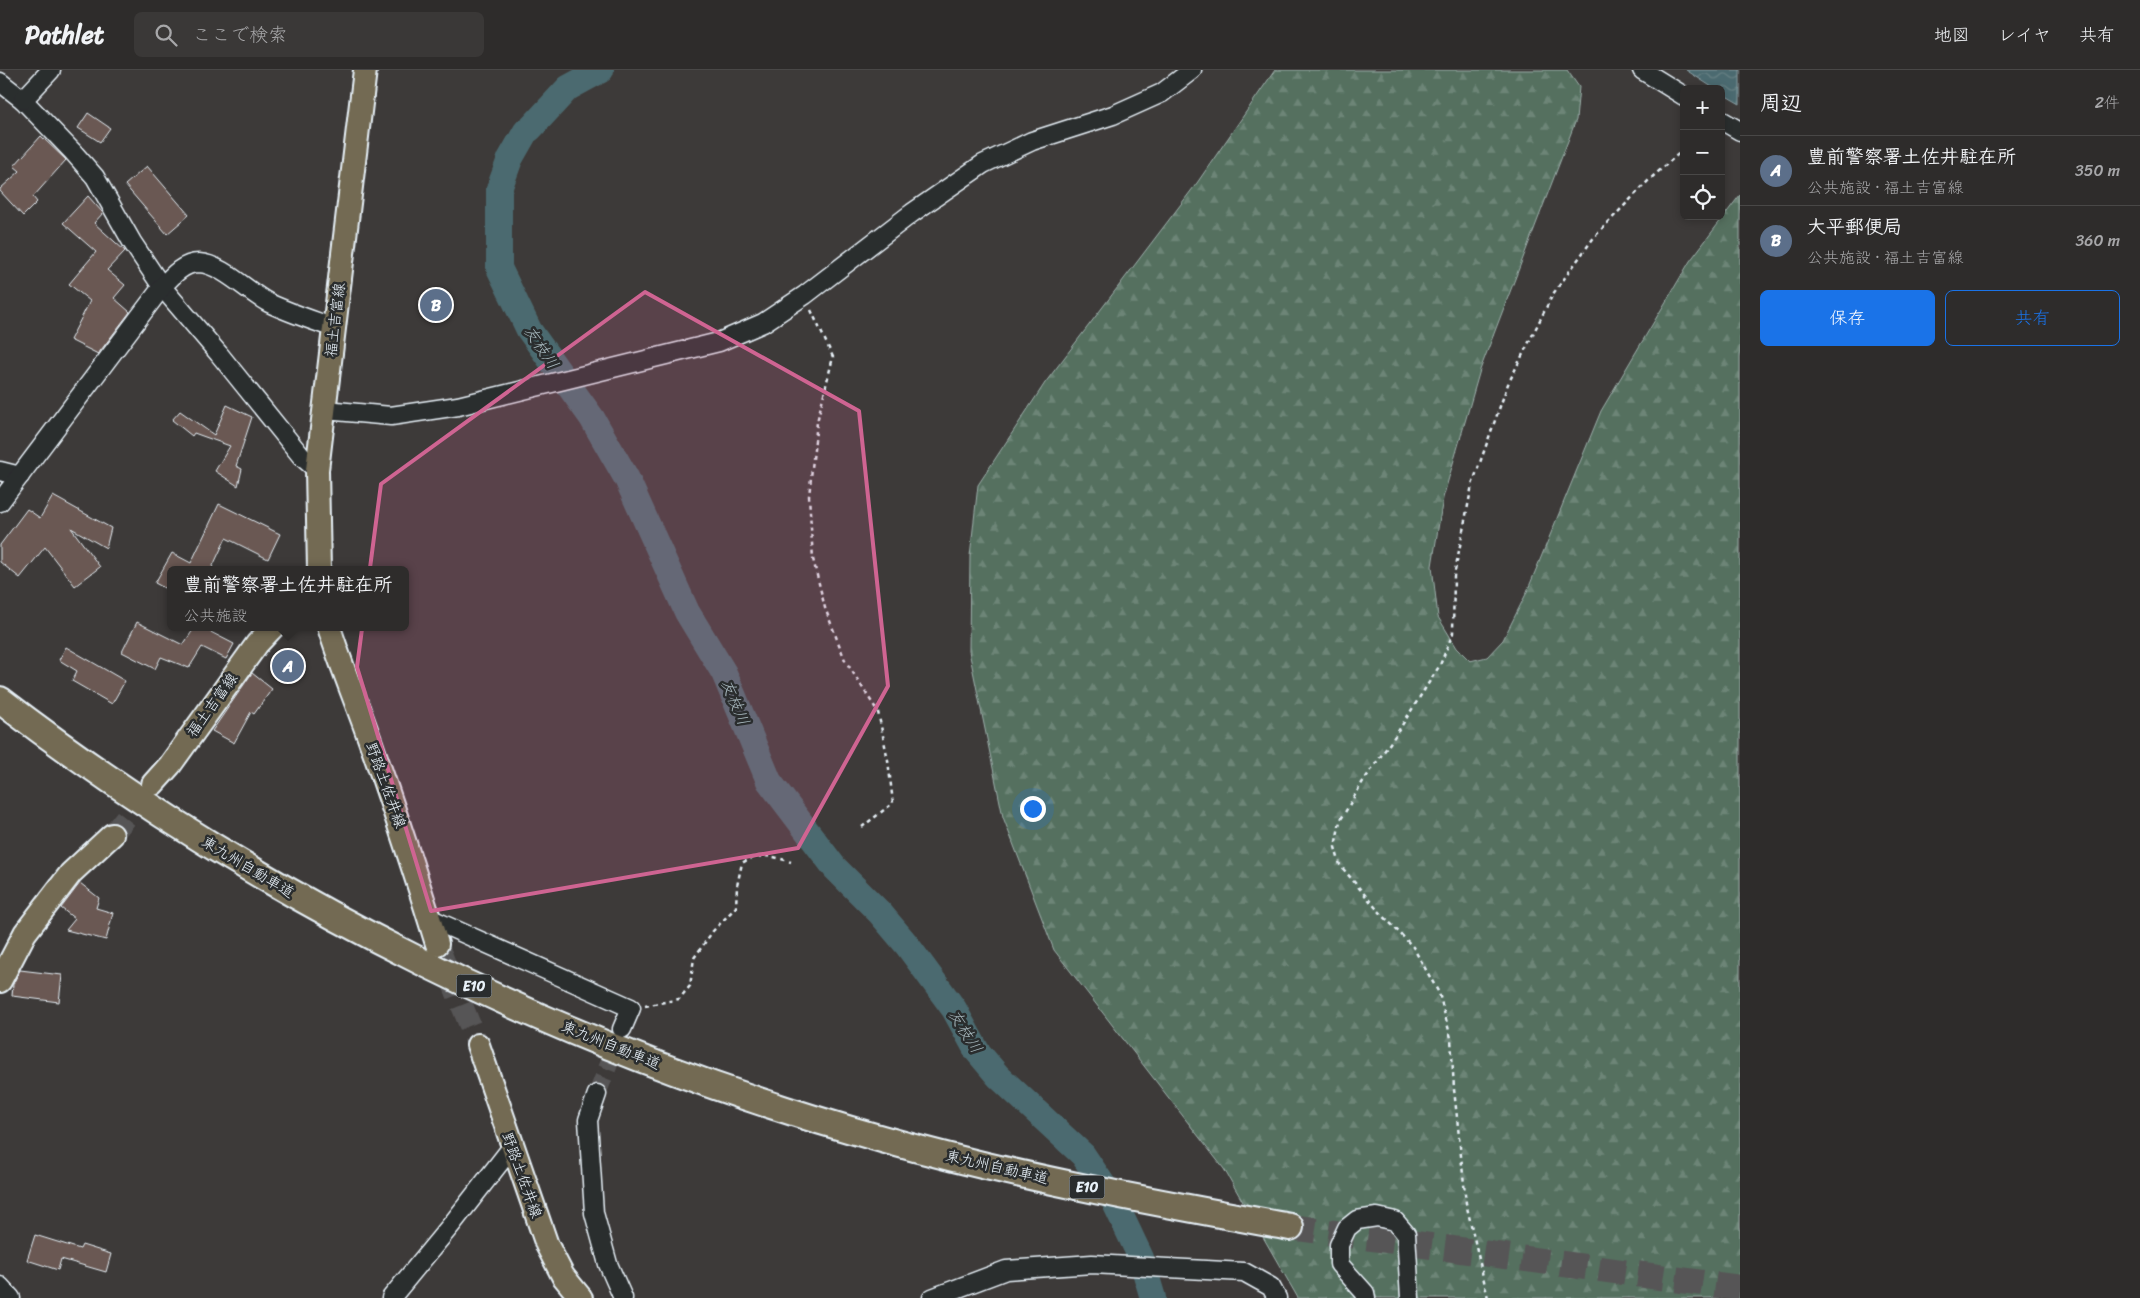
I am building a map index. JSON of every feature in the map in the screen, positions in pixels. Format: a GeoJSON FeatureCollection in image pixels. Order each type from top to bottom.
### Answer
{"type":"FeatureCollection","features":[{"type":"Feature","properties":{"kind":"highway","name":"東九州自動車道"},"geometry":{"type":"LineString","coordinates":[[0,700],[105,776],[187,830],[281,887],[392,948],[492,995],[645,1059],[761,1101],[882,1139],[997,1168],[1177,1206],[1290,1227]]}},
{"type":"Feature","properties":{"kind":"main road","name":"福土吉富線"},"geometry":{"type":"LineString","coordinates":[[319,566],[317,470],[365,70]]}},
{"type":"Feature","properties":{"kind":"main road","name":"福土吉富線"},"geometry":{"type":"LineString","coordinates":[[153,784],[170,764],[257,644],[269,631]]}},
{"type":"Feature","properties":{"kind":"main road","name":"野路土佐井線"},"geometry":{"type":"LineString","coordinates":[[330,631],[351,693],[407,844],[438,944]]}},
{"type":"Feature","properties":{"kind":"main road"},"geometry":{"type":"LineString","coordinates":[[1,978],[25,932],[71,873],[112,835]]}},
{"type":"Feature","properties":{"kind":"main road","name":"野路土佐井線"},"geometry":{"type":"LineString","coordinates":[[478,1045],[547,1245],[563,1276],[581,1298]]}},
{"type":"Feature","properties":{"kind":"street"},"geometry":{"type":"LineString","coordinates":[[23,100],[51,70]]}},
{"type":"Feature","properties":{"kind":"street"},"geometry":{"type":"LineString","coordinates":[[325,410],[392,416],[458,406],[500,394],[719,342],[762,323],[805,294],[912,213],[984,164],[1032,141],[1113,115],[1162,93],[1192,70]]}},
{"type":"Feature","properties":{"kind":"street"},"geometry":{"type":"LineString","coordinates":[[1642,70],[1680,94]]}},
{"type":"Feature","properties":{"kind":"street"},"geometry":{"type":"LineString","coordinates":[[0,82],[23,100],[95,177],[132,242],[162,287],[302,457],[317,470]]}},
{"type":"Feature","properties":{"kind":"street"},"geometry":{"type":"LineString","coordinates":[[1725,122],[1740,131]]}},
{"type":"Feature","properties":{"kind":"street"},"geometry":{"type":"LineString","coordinates":[[0,502],[162,287],[175,272],[188,265],[200,263],[215,267],[268,302],[334,328]]}},
{"type":"Feature","properties":{"kind":"street"},"geometry":{"type":"LineString","coordinates":[[0,471],[20,476]]}},
{"type":"Feature","properties":{"kind":"street"},"geometry":{"type":"LineString","coordinates":[[429,918],[631,1008],[622,1029]]}},
{"type":"Feature","properties":{"kind":"street"},"geometry":{"type":"LineString","coordinates":[[597,1094],[588,1120],[594,1213],[608,1264],[623,1298]]}},
{"type":"Feature","properties":{"kind":"street"},"geometry":{"type":"LineString","coordinates":[[391,1298],[452,1224],[512,1146]]}},
{"type":"Feature","properties":{"kind":"street"},"geometry":{"type":"LineString","coordinates":[[1366,1298],[1366,1293],[1339,1264],[1339,1245],[1347,1228],[1357,1220],[1377,1217],[1395,1221],[1406,1234],[1410,1298]]}},
{"type":"Feature","properties":{"kind":"street"},"geometry":{"type":"LineString","coordinates":[[932,1298],[1006,1270],[1092,1264],[1244,1272],[1271,1287],[1277,1298]]}},
{"type":"Feature","properties":{"kind":"street"},"geometry":{"type":"LineString","coordinates":[[0,1286],[11,1298]]}},
{"type":"Feature","properties":{"kind":"path"},"geometry":{"type":"LineString","coordinates":[[1488,1298],[1466,1204],[1454,1089],[1451,1038],[1439,993],[1413,947],[1375,908],[1340,865],[1335,847],[1340,821],[1362,783],[1440,665],[1453,633],[1454,576],[1472,485],[1508,384],[1553,294],[1595,236],[1650,179],[1680,153]]}},
{"type":"Feature","properties":{"kind":"path"},"geometry":{"type":"LineString","coordinates":[[805,294],[832,357],[817,422],[809,496],[813,559],[825,608],[845,660],[878,712],[888,760],[893,803],[862,827]]}},
{"type":"Feature","properties":{"kind":"path"},"geometry":{"type":"LineString","coordinates":[[631,1008],[679,999],[690,986],[694,958],[713,931],[736,907],[742,863],[752,857],[769,855],[791,862]]}},
{"type":"Feature","properties":{"kind":"highlighted area"},"geometry":{"type":"Polygon","coordinates":[[[645,292],[859,411],[888,686],[798,848],[431,911],[357,667],[381,484],[645,292]]]}},
{"type":"Feature","properties":{"kind":"green space"},"geometry":{"type":"Polygon","coordinates":[[[1275,70],[1567,70],[1579,87],[1576,120],[1480,370],[1443,498],[1432,566],[1438,617],[1457,648],[1470,661],[1487,657],[1503,640],[1526,594],[1601,411],[1690,261],[1721,220],[1725,220],[1725,215],[1740,195],[1740,1298],[1298,1298],[1224,1169],[1054,950],[1003,817],[969,651],[970,556],[978,485],[1045,383],[1197,183],[1275,70]]]}},
{"type":"Feature","properties":{"kind":"water"},"geometry":{"type":"Polygon","coordinates":[[[1686,70],[1740,70],[1740,104],[1725,95],[1725,85],[1709,85],[1686,70]]]}},
{"type":"Feature","properties":{"kind":"building"},"geometry":{"type":"Polygon","coordinates":[[[88,113],[110,128],[100,142],[78,128],[88,113]]]}},
{"type":"Feature","properties":{"kind":"building"},"geometry":{"type":"Polygon","coordinates":[[[41,136],[66,160],[33,197],[37,202],[23,216],[0,189],[20,171],[14,166],[41,136]]]}},
{"type":"Feature","properties":{"kind":"building"},"geometry":{"type":"Polygon","coordinates":[[[147,166],[189,215],[167,234],[125,185],[147,166]]]}},
{"type":"Feature","properties":{"kind":"building"},"geometry":{"type":"Polygon","coordinates":[[[88,196],[103,213],[94,223],[125,251],[107,270],[125,285],[114,298],[130,312],[98,354],[70,340],[90,301],[69,284],[96,252],[63,223],[88,196]]]}},
{"type":"Feature","properties":{"kind":"building"},"geometry":{"type":"Polygon","coordinates":[[[227,405],[252,417],[236,466],[242,469],[238,486],[215,471],[230,446],[194,433],[192,436],[172,420],[180,411],[214,435],[227,405]]]}},
{"type":"Feature","properties":{"kind":"building"},"geometry":{"type":"Polygon","coordinates":[[[53,496],[111,528],[106,548],[71,528],[100,567],[75,586],[45,547],[20,578],[0,562],[0,545],[27,509],[40,518],[53,496]]]}},
{"type":"Feature","properties":{"kind":"building"},"geometry":{"type":"Polygon","coordinates":[[[219,504],[280,534],[268,559],[226,538],[213,566],[167,566],[167,589],[155,583],[172,553],[191,563],[219,504]]]}},
{"type":"Feature","properties":{"kind":"building"},"geometry":{"type":"Polygon","coordinates":[[[137,622],[183,645],[192,631],[209,631],[234,644],[226,659],[202,647],[189,668],[161,657],[155,669],[122,652],[137,622]]]}},
{"type":"Feature","properties":{"kind":"building"},"geometry":{"type":"Polygon","coordinates":[[[66,647],[125,681],[112,704],[72,681],[77,671],[59,660],[66,647]]]}},
{"type":"Feature","properties":{"kind":"building"},"geometry":{"type":"Polygon","coordinates":[[[252,673],[272,689],[254,714],[251,712],[234,743],[212,731],[252,673]]]}},
{"type":"Feature","properties":{"kind":"building"},"geometry":{"type":"Polygon","coordinates":[[[80,883],[99,898],[96,908],[113,913],[106,940],[66,930],[75,919],[61,908],[80,883]]]}},
{"type":"Feature","properties":{"kind":"building"},"geometry":{"type":"Polygon","coordinates":[[[20,970],[62,975],[59,1002],[12,996],[13,984],[20,970]]]}},
{"type":"Feature","properties":{"kind":"building"},"geometry":{"type":"Polygon","coordinates":[[[35,1235],[80,1249],[82,1245],[111,1254],[106,1272],[61,1259],[58,1270],[27,1260],[35,1235]]]}},
{"type":"Feature","properties":{"kind":"waterway","name":"友枝川"},"geometry":{"type":"LineString","coordinates":[[601,70],[568,88],[526,131],[510,159],[499,189],[499,268],[529,330],[592,418],[627,479],[687,612],[724,673],[769,781],[835,868],[880,913],[907,945],[954,1009],[977,1051],[998,1076],[1083,1155],[1114,1201],[1141,1258],[1153,1298]]}},
{"type":"Feature","properties":{"kind":"tunnel"},"geometry":{"type":"LineString","coordinates":[[112,835],[151,786]]}},
{"type":"Feature","properties":{"kind":"tunnel"},"geometry":{"type":"LineString","coordinates":[[437,944],[478,1045]]}},
{"type":"Feature","properties":{"kind":"tunnel"},"geometry":{"type":"LineString","coordinates":[[597,1094],[619,1039]]}},
{"type":"Feature","properties":{"kind":"tunnel"},"geometry":{"type":"LineString","coordinates":[[1290,1227],[1740,1288]]}},
{"type":"Feature","properties":{"kind":"place","name":"大平郵便局"},"geometry":{"type":"Point","coordinates":[436,305]}},
{"type":"Feature","properties":{"kind":"place","name":"豊前警察署土佐井駐在所"},"geometry":{"type":"Point","coordinates":[288,666]}}]}
